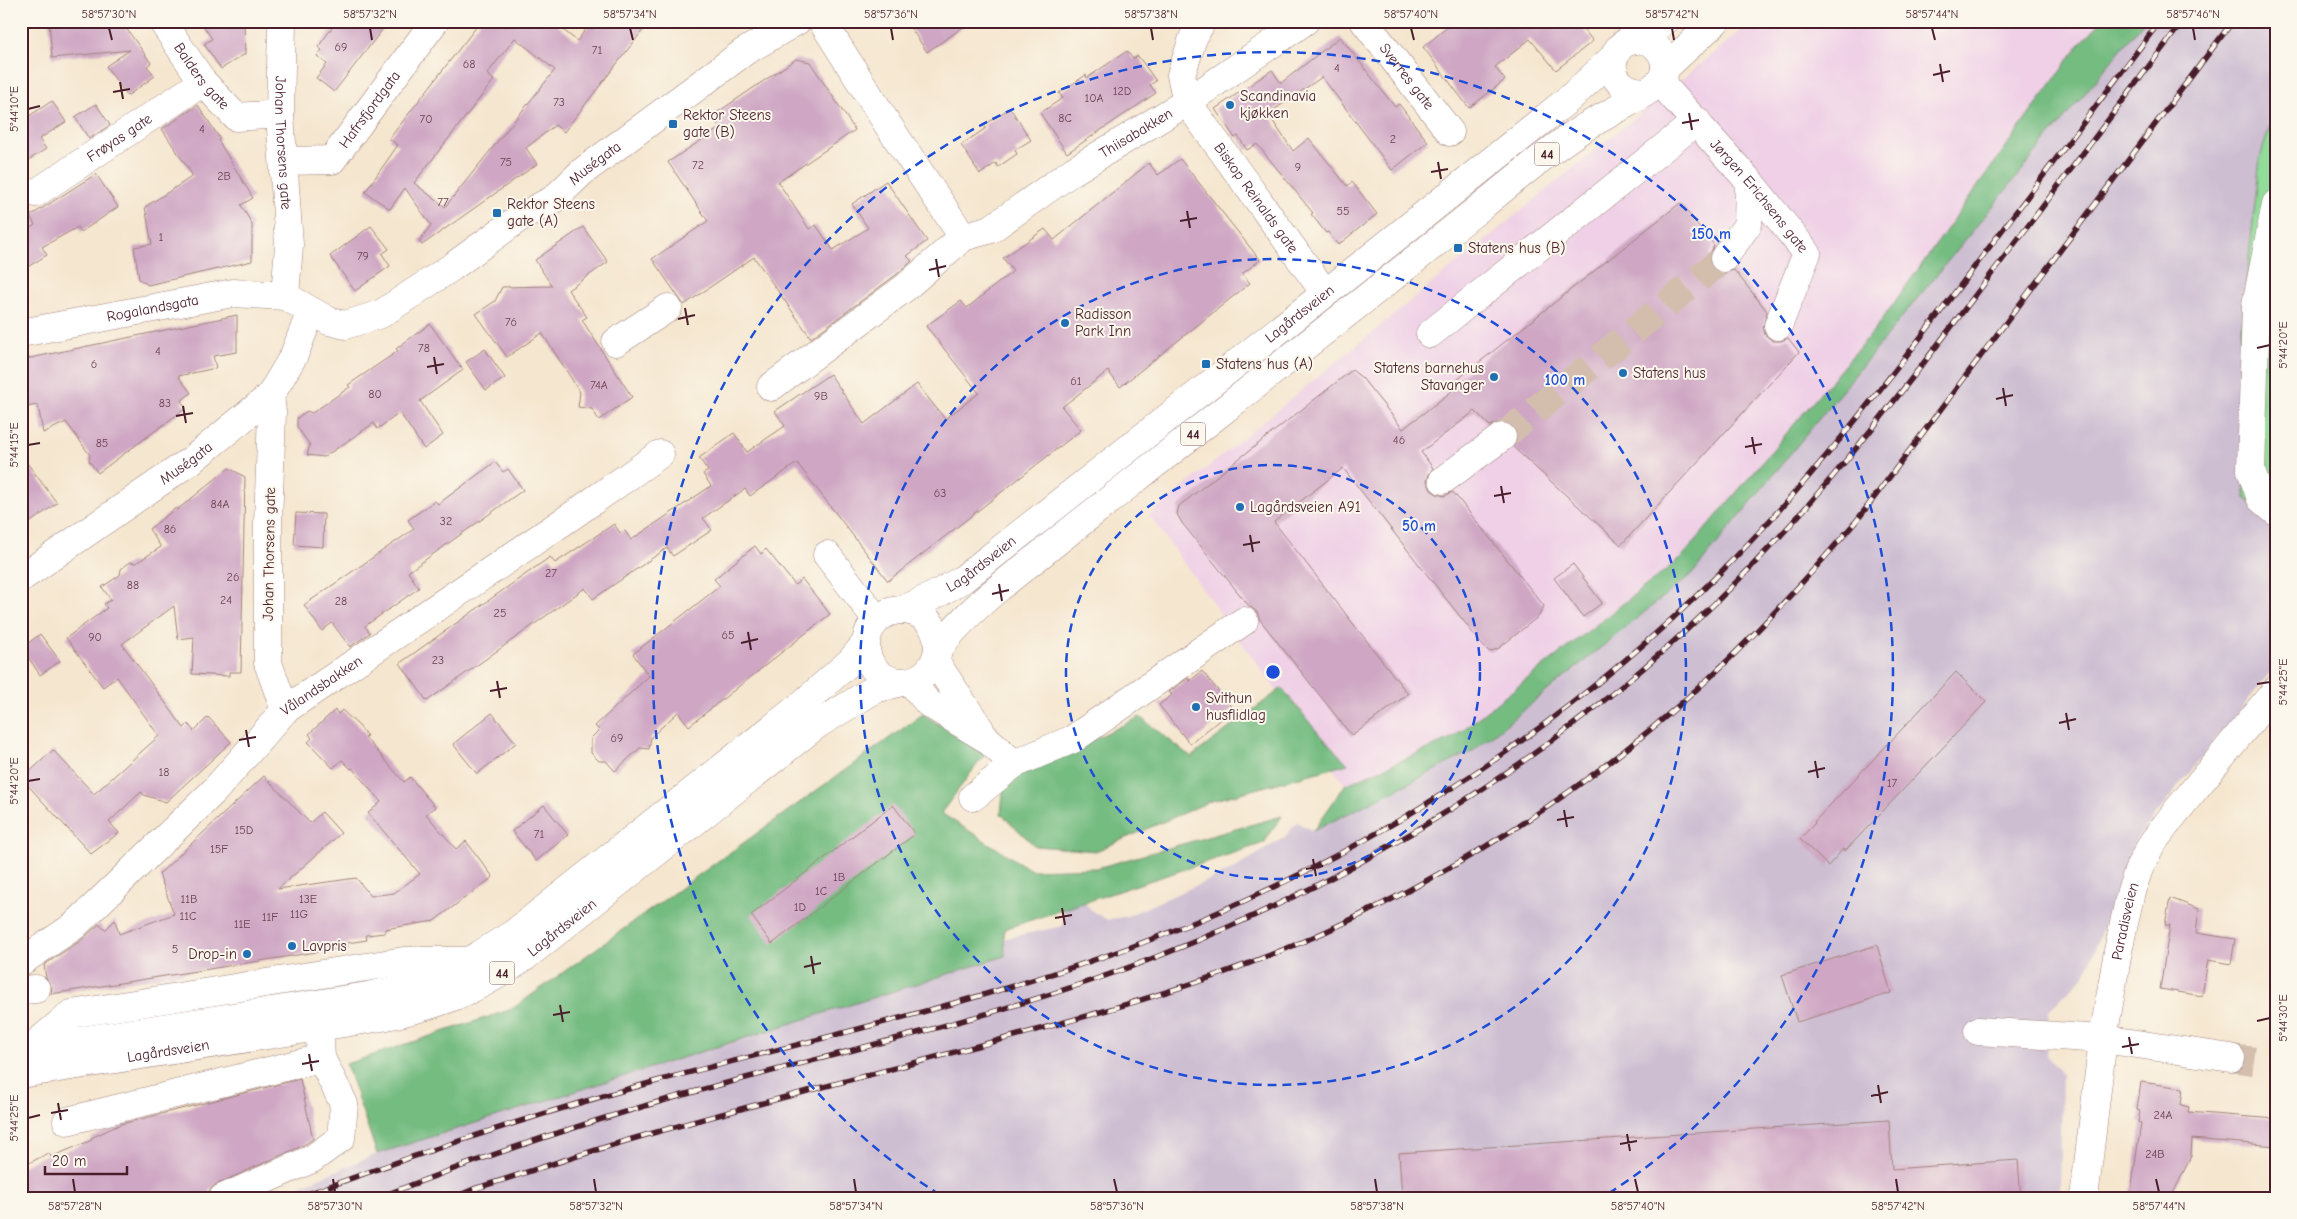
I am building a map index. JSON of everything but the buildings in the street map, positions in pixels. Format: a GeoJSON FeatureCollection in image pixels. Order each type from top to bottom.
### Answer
{"type":"FeatureCollection","features":[{"type":"Feature","properties":{"kind":"street","name":"Balders gate"},"geometry":{"type":"LineString","coordinates":[[162,21],[203,82],[236,117],[280,114]]}},
{"type":"Feature","properties":{"kind":"street","name":"Johan Thorsens gate"},"geometry":{"type":"LineString","coordinates":[[282,21],[280,114],[285,162],[289,245],[285,296]]}},
{"type":"Feature","properties":{"kind":"street","name":"Hafrsfjordgata"},"geometry":{"type":"LineString","coordinates":[[285,162],[332,160],[435,21]]}},
{"type":"Feature","properties":{"kind":"street","name":"Muségata"},"geometry":{"type":"LineString","coordinates":[[285,296],[329,321],[345,325],[381,314],[452,267],[522,216],[554,199],[590,166],[744,52],[770,28],[798,21]]}},
{"type":"Feature","properties":{"kind":"street"},"geometry":{"type":"LineString","coordinates":[[822,21],[888,125],[963,237]]}},
{"type":"Feature","properties":{"kind":"street"},"geometry":{"type":"LineString","coordinates":[[1187,102],[1181,76],[1193,38],[1202,21]]}},
{"type":"Feature","properties":{"kind":"street","name":"Thiisabakken"},"geometry":{"type":"LineString","coordinates":[[771,387],[906,286],[963,237],[991,229],[1073,171],[1187,102],[1305,21]]}},
{"type":"Feature","properties":{"kind":"street","name":"Sverres gate"},"geometry":{"type":"LineString","coordinates":[[1364,21],[1450,132]]}},
{"type":"Feature","properties":{"kind":"street","name":"Lagårdsveien"},"geometry":{"type":"LineString","coordinates":[[903,610],[938,594],[964,578],[1570,98],[1622,49],[1665,21]]}},
{"type":"Feature","properties":{"kind":"street","name":"Lagårdsveien"},"geometry":{"type":"LineString","coordinates":[[936,655],[955,626],[1004,583],[1374,293],[1555,147],[1657,80],[1716,21]]}},
{"type":"Feature","properties":{"kind":"street"},"geometry":{"type":"LineString","coordinates":[[1646,41],[1654,44],[1664,58],[1657,80],[1632,92],[1619,83],[1614,75],[1612,65],[1622,49],[1646,41]]}},
{"type":"Feature","properties":{"kind":"street","name":"Jørgen Erichsens gate"},"geometry":{"type":"LineString","coordinates":[[1657,80],[1697,121],[1749,181],[1807,254],[1778,326]]}},
{"type":"Feature","properties":{"kind":"street","name":"Frøyas gate"},"geometry":{"type":"LineString","coordinates":[[36,193],[203,82]]}},
{"type":"Feature","properties":{"kind":"street","name":"Biskop Reinalds gate"},"geometry":{"type":"LineString","coordinates":[[1187,102],[1325,293]]}},
{"type":"Feature","properties":{"kind":"street"},"geometry":{"type":"LineString","coordinates":[[1430,334],[1697,121]]}},
{"type":"Feature","properties":{"kind":"street"},"geometry":{"type":"LineString","coordinates":[[1724,258],[1748,224],[1749,181]]}},
{"type":"Feature","properties":{"kind":"street"},"geometry":{"type":"LineString","coordinates":[[2276,204],[2256,305],[2251,470],[2261,499],[2276,512]]}},
{"type":"Feature","properties":{"kind":"street","name":"Rogalandsgata"},"geometry":{"type":"LineString","coordinates":[[21,334],[233,293],[285,296]]}},
{"type":"Feature","properties":{"kind":"street"},"geometry":{"type":"LineString","coordinates":[[616,342],[668,308]]}},
{"type":"Feature","properties":{"kind":"street","name":"Muségata"},"geometry":{"type":"LineString","coordinates":[[21,578],[193,459],[270,396],[294,355],[311,311]]}},
{"type":"Feature","properties":{"kind":"street","name":"Johan Thorsens gate"},"geometry":{"type":"LineString","coordinates":[[270,396],[272,412],[268,523],[268,663],[285,710]]}},
{"type":"Feature","properties":{"kind":"street"},"geometry":{"type":"LineString","coordinates":[[1443,480],[1502,437]]}},
{"type":"Feature","properties":{"kind":"street","name":"Vålandsbakken"},"geometry":{"type":"LineString","coordinates":[[21,962],[74,926],[214,791],[285,710],[573,516],[660,454]]}},
{"type":"Feature","properties":{"kind":"street"},"geometry":{"type":"LineString","coordinates":[[827,555],[871,612],[868,661],[876,672],[886,680],[905,682],[928,702],[987,739],[1014,764]]}},
{"type":"Feature","properties":{"kind":"street"},"geometry":{"type":"LineString","coordinates":[[903,610],[915,612],[929,622],[936,633],[936,655],[951,688],[987,739]]}},
{"type":"Feature","properties":{"kind":"street","name":"44"},"geometry":{"type":"LineString","coordinates":[[870,633],[889,612],[903,610]]}},
{"type":"Feature","properties":{"kind":"street"},"geometry":{"type":"LineString","coordinates":[[973,796],[1014,764],[1073,739],[1244,621]]}},
{"type":"Feature","properties":{"kind":"street","name":"Lagårdsveien"},"geometry":{"type":"LineString","coordinates":[[26,1049],[367,996],[430,981],[473,961],[513,934],[800,706],[851,661],[870,633]]}},
{"type":"Feature","properties":{"kind":"street","name":"44"},"geometry":{"type":"LineString","coordinates":[[905,682],[928,672],[936,655]]}},
{"type":"Feature","properties":{"kind":"street","name":"Lagårdsveien"},"geometry":{"type":"LineString","coordinates":[[21,1074],[413,1011],[461,996],[486,984],[526,956],[816,726],[875,690],[905,682]]}},
{"type":"Feature","properties":{"kind":"street","name":"Paradisveien"},"geometry":{"type":"LineString","coordinates":[[2084,1198],[2104,1039],[2131,891],[2140,866],[2153,842],[2174,813],[2276,690]]}},
{"type":"Feature","properties":{"kind":"street"},"geometry":{"type":"LineString","coordinates":[[223,1198],[312,1159],[341,1138],[344,1104],[321,1058],[318,1027]]}},
{"type":"Feature","properties":{"kind":"street"},"geometry":{"type":"LineString","coordinates":[[1978,1030],[2104,1039],[2231,1058]]}},
{"type":"Feature","properties":{"kind":"street"},"geometry":{"type":"LineString","coordinates":[[67,1121],[321,1058]]}},
{"type":"Feature","properties":{"kind":"shaded area"},"geometry":{"type":"Polygon","coordinates":[[[1753,21],[2102,21],[2079,45],[1879,324],[1681,558],[1451,739],[1345,785],[1149,515],[1753,21]]]}},
{"type":"Feature","properties":{"kind":"shaded area"},"geometry":{"type":"Polygon","coordinates":[[[2144,21],[2276,21],[2276,107],[2260,158],[2240,340],[2245,498],[2276,525],[2276,665],[2135,841],[2085,975],[2049,1010],[2046,1055],[2062,1075],[2060,1198],[271,1198],[377,1154],[928,955],[1063,926],[1063,896],[1076,893],[1093,912],[1108,920],[1127,916],[1234,869],[1285,837],[1297,822],[1313,831],[1473,751],[1693,573],[2144,21]]]}},
{"type":"Feature","properties":{"kind":"green space"},"geometry":{"type":"Polygon","coordinates":[[[2102,21],[2144,21],[1693,573],[1473,751],[1313,831],[1345,785],[1451,739],[1681,558],[1879,324],[2079,45],[2102,21]]]}},
{"type":"Feature","properties":{"kind":"green space"},"geometry":{"type":"Polygon","coordinates":[[[2276,107],[2276,525],[2245,498],[2240,340],[2260,158],[2276,107]]]}},
{"type":"Feature","properties":{"kind":"green space"},"geometry":{"type":"Polygon","coordinates":[[[1282,688],[1314,728],[1348,764],[1211,801],[1096,851],[1035,846],[1001,814],[1004,782],[1140,717],[1191,757],[1282,688]]]}},
{"type":"Feature","properties":{"kind":"green space"},"geometry":{"type":"Polygon","coordinates":[[[923,714],[985,754],[941,813],[1031,870],[1097,868],[1282,816],[1264,843],[1004,929],[1005,956],[377,1154],[346,1064],[512,1009],[923,714]]]}},
{"type":"Feature","properties":{"kind":"tunnel"},"geometry":{"type":"LineString","coordinates":[[1502,437],[1724,258]]}},
{"type":"Feature","properties":{"kind":"tunnel"},"geometry":{"type":"LineString","coordinates":[[2231,1058],[2254,1061]]}},
{"type":"Feature","properties":{"kind":"railway"},"geometry":{"type":"LineString","coordinates":[[297,1198],[431,1150],[566,1107],[657,1081],[955,1003],[1014,986],[1131,947],[1212,915],[1291,879],[1369,838],[1444,793],[1517,744],[1587,692],[1654,636],[1750,542],[1813,472],[1873,399],[2160,21]]}},
{"type":"Feature","properties":{"kind":"railway"},"geometry":{"type":"LineString","coordinates":[[378,1198],[536,1140],[616,1114],[935,1028],[1111,974],[1244,920],[1317,885],[1388,847],[1458,805],[1525,760],[1653,660],[1713,605],[1785,531],[1820,492],[1917,371],[2183,21]]}},
{"type":"Feature","properties":{"kind":"railway"},"geometry":{"type":"LineString","coordinates":[[453,1198],[474,1189],[639,1137],[993,1042],[1186,986],[1281,951],[1327,931],[1429,879],[1527,821],[1620,754],[1664,718],[1747,642],[1822,561],[1858,519],[2233,21]]}},
{"type":"Feature","properties":{"kind":"place","name":"Scandinavia kjøkken"},"geometry":{"type":"Point","coordinates":[1230,105]}},
{"type":"Feature","properties":{"kind":"place","name":"Rektor Steens gate (B)"},"geometry":{"type":"Point","coordinates":[673,124]}},
{"type":"Feature","properties":{"kind":"place","name":"Rektor Steens gate (A)"},"geometry":{"type":"Point","coordinates":[497,213]}},
{"type":"Feature","properties":{"kind":"place","name":"Statens hus (B)"},"geometry":{"type":"Point","coordinates":[1458,248]}},
{"type":"Feature","properties":{"kind":"place","name":"Radisson Park Inn"},"geometry":{"type":"Point","coordinates":[1065,323]}},
{"type":"Feature","properties":{"kind":"place","name":"Statens hus (A)"},"geometry":{"type":"Point","coordinates":[1206,364]}},
{"type":"Feature","properties":{"kind":"place","name":"Statens hus"},"geometry":{"type":"Point","coordinates":[1623,373]}},
{"type":"Feature","properties":{"kind":"place","name":"Statens barnehus Stavanger"},"geometry":{"type":"Point","coordinates":[1494,377]}},
{"type":"Feature","properties":{"kind":"place","name":"Lagårdsveien A91"},"geometry":{"type":"Point","coordinates":[1240,507]}},
{"type":"Feature","properties":{"kind":"place","name":"Svithun husflidlag"},"geometry":{"type":"Point","coordinates":[1196,707]}},
{"type":"Feature","properties":{"kind":"place","name":"Lavpris"},"geometry":{"type":"Point","coordinates":[292,946]}},
{"type":"Feature","properties":{"kind":"place","name":"Drop-in"},"geometry":{"type":"Point","coordinates":[247,954]}}]}
